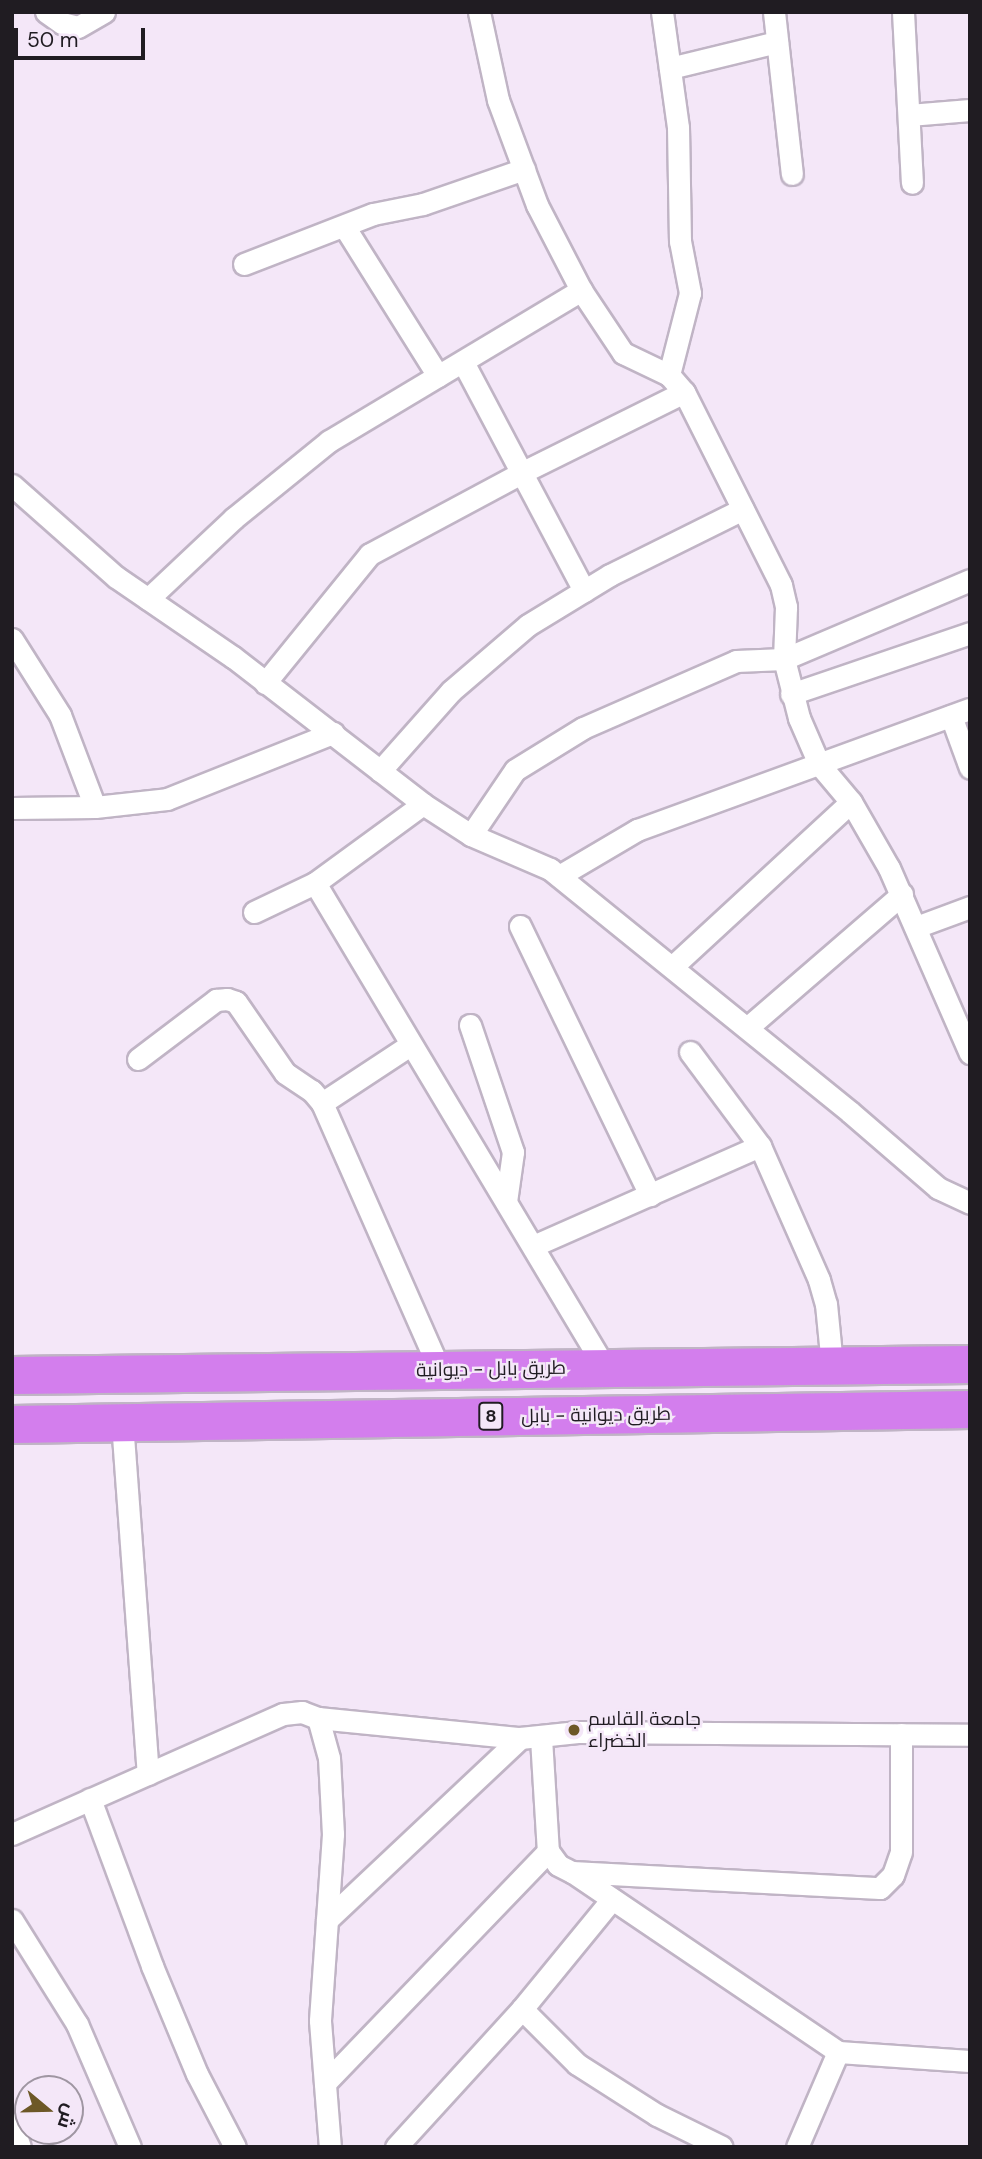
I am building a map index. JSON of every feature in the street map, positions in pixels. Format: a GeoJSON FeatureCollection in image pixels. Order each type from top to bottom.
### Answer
{"type":"FeatureCollection","features":[{"type":"Feature","properties":{"kind":"highway","name":"طريق بابل - ديوانية"},"geometry":{"type":"LineString","coordinates":[[12,1374],[970,1364]]}},
{"type":"Feature","properties":{"kind":"highway"},"geometry":{"type":"LineString","coordinates":[[288,1420],[275,1405],[274,1394],[276,1384],[291,1371]]}},
{"type":"Feature","properties":{"kind":"highway"},"geometry":{"type":"LineString","coordinates":[[232,1421],[247,1406],[249,1396],[247,1385],[234,1372]]}},
{"type":"Feature","properties":{"kind":"highway","name":"طريق ديوانية - بابل"},"geometry":{"type":"LineString","coordinates":[[12,1424],[970,1409]]}},
{"type":"Feature","properties":{"kind":"street"},"geometry":{"type":"LineString","coordinates":[[46,12],[62,23],[78,27],[104,12]]}},
{"type":"Feature","properties":{"kind":"street"},"geometry":{"type":"LineString","coordinates":[[479,12],[498,100],[537,205],[581,290],[623,353],[670,375],[684,392],[781,585],[786,607],[784,659],[791,694],[819,764],[851,802],[902,894],[970,1053]]}},
{"type":"Feature","properties":{"kind":"street"},"geometry":{"type":"LineString","coordinates":[[662,12],[678,127],[680,241],[690,293],[670,375]]}},
{"type":"Feature","properties":{"kind":"street"},"geometry":{"type":"LineString","coordinates":[[774,12],[792,174]]}},
{"type":"Feature","properties":{"kind":"street"},"geometry":{"type":"LineString","coordinates":[[903,12],[912,183]]}},
{"type":"Feature","properties":{"kind":"street"},"geometry":{"type":"LineString","coordinates":[[670,68],[777,42]]}},
{"type":"Feature","properties":{"kind":"street"},"geometry":{"type":"LineString","coordinates":[[909,116],[970,110]]}},
{"type":"Feature","properties":{"kind":"street"},"geometry":{"type":"LineString","coordinates":[[244,264],[373,215],[423,204],[524,169]]}},
{"type":"Feature","properties":{"kind":"street"},"geometry":{"type":"LineString","coordinates":[[344,226],[438,376]]}},
{"type":"Feature","properties":{"kind":"street"},"geometry":{"type":"LineString","coordinates":[[148,598],[234,518],[329,441],[581,290]]}},
{"type":"Feature","properties":{"kind":"street"},"geometry":{"type":"LineString","coordinates":[[463,362],[519,474],[584,591]]}},
{"type":"Feature","properties":{"kind":"street"},"geometry":{"type":"LineString","coordinates":[[265,683],[370,554],[519,474],[684,392]]}},
{"type":"Feature","properties":{"kind":"street"},"geometry":{"type":"LineString","coordinates":[[12,485],[116,576],[333,733],[424,804],[471,835],[550,869],[747,1028],[938,1188],[970,1203]]}},
{"type":"Feature","properties":{"kind":"street"},"geometry":{"type":"LineString","coordinates":[[380,771],[451,691],[528,625],[584,591],[743,509]]}},
{"type":"Feature","properties":{"kind":"street"},"geometry":{"type":"LineString","coordinates":[[471,835],[515,770],[583,728],[736,662],[784,659],[970,580]]}},
{"type":"Feature","properties":{"kind":"street"},"geometry":{"type":"LineString","coordinates":[[791,694],[970,633]]}},
{"type":"Feature","properties":{"kind":"street"},"geometry":{"type":"LineString","coordinates":[[12,639],[60,715],[95,807]]}},
{"type":"Feature","properties":{"kind":"street"},"geometry":{"type":"LineString","coordinates":[[559,876],[637,830],[960,713],[970,768]]}},
{"type":"Feature","properties":{"kind":"street"},"geometry":{"type":"LineString","coordinates":[[12,808],[95,807],[167,799],[333,733]]}},
{"type":"Feature","properties":{"kind":"street"},"geometry":{"type":"LineString","coordinates":[[672,967],[851,802]]}},
{"type":"Feature","properties":{"kind":"street"},"geometry":{"type":"LineString","coordinates":[[254,912],[315,883],[424,804]]}},
{"type":"Feature","properties":{"kind":"street"},"geometry":{"type":"LineString","coordinates":[[315,883],[605,1368]]}},
{"type":"Feature","properties":{"kind":"street"},"geometry":{"type":"LineString","coordinates":[[747,1028],[902,894]]}},
{"type":"Feature","properties":{"kind":"street"},"geometry":{"type":"LineString","coordinates":[[916,927],[970,907]]}},
{"type":"Feature","properties":{"kind":"street"},"geometry":{"type":"LineString","coordinates":[[520,926],[650,1195]]}},
{"type":"Feature","properties":{"kind":"street"},"geometry":{"type":"LineString","coordinates":[[138,1059],[216,1000],[236,1002],[285,1073],[312,1091],[322,1103],[440,1370]]}},
{"type":"Feature","properties":{"kind":"street"},"geometry":{"type":"LineString","coordinates":[[470,1025],[513,1152],[506,1202]]}},
{"type":"Feature","properties":{"kind":"street"},"geometry":{"type":"LineString","coordinates":[[322,1103],[410,1045]]}},
{"type":"Feature","properties":{"kind":"street"},"geometry":{"type":"LineString","coordinates":[[690,1052],[760,1146],[819,1280],[826,1304],[832,1366]]}},
{"type":"Feature","properties":{"kind":"street"},"geometry":{"type":"LineString","coordinates":[[533,1246],[760,1146]]}},
{"type":"Feature","properties":{"kind":"street"},"geometry":{"type":"LineString","coordinates":[[122,1422],[148,1774]]}},
{"type":"Feature","properties":{"kind":"street"},"geometry":{"type":"LineString","coordinates":[[12,1834],[283,1714],[302,1712],[318,1718],[530,1738],[578,1732],[970,1735]]}},
{"type":"Feature","properties":{"kind":"street"},"geometry":{"type":"LineString","coordinates":[[318,1718],[330,1758],[333,1834],[320,2021],[330,2147]]}},
{"type":"Feature","properties":{"kind":"street"},"geometry":{"type":"LineString","coordinates":[[572,1872],[880,1888],[893,1875],[901,1852],[901,1734]]}},
{"type":"Feature","properties":{"kind":"street"},"geometry":{"type":"LineString","coordinates":[[530,1738],[548,1851],[558,1865],[838,2052],[970,2061]]}},
{"type":"Feature","properties":{"kind":"street"},"geometry":{"type":"LineString","coordinates":[[327,1920],[530,1738]]}},
{"type":"Feature","properties":{"kind":"street"},"geometry":{"type":"LineString","coordinates":[[90,1799],[152,1966],[197,2074],[235,2147]]}},
{"type":"Feature","properties":{"kind":"street"},"geometry":{"type":"LineString","coordinates":[[325,2083],[548,1851]]}},
{"type":"Feature","properties":{"kind":"street"},"geometry":{"type":"LineString","coordinates":[[396,2147],[522,2009],[612,1899]]}},
{"type":"Feature","properties":{"kind":"street"},"geometry":{"type":"LineString","coordinates":[[12,1920],[77,2024],[130,2147]]}},
{"type":"Feature","properties":{"kind":"street"},"geometry":{"type":"LineString","coordinates":[[522,2009],[577,2064],[657,2115],[722,2147]]}},
{"type":"Feature","properties":{"kind":"street"},"geometry":{"type":"LineString","coordinates":[[797,2147],[838,2052]]}},
{"type":"Feature","properties":{"kind":"street"},"geometry":{"type":"LineString","coordinates":[[12,2124],[20,2147]]}},
{"type":"Feature","properties":{"kind":"place","name":"جامعة القاسم الخضراء"},"geometry":{"type":"Point","coordinates":[574,1730]}}]}
